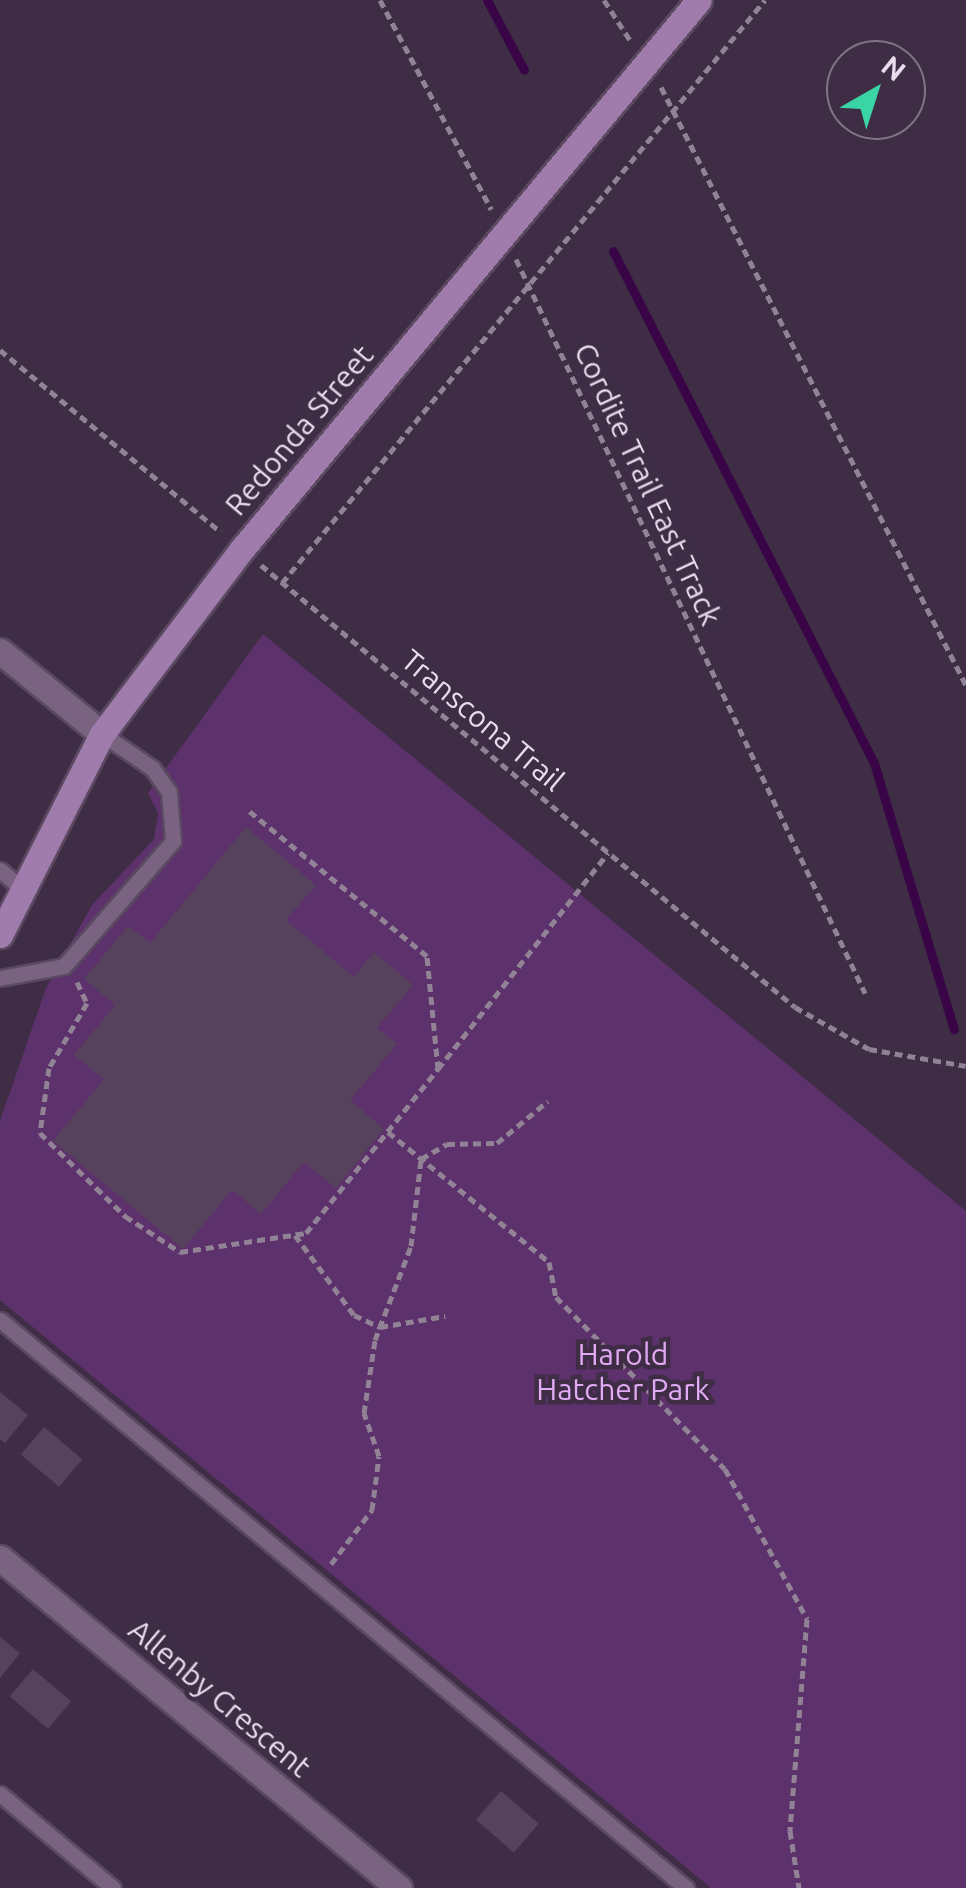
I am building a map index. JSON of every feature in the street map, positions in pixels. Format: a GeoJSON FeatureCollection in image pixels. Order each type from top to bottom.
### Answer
{"type":"FeatureCollection","features":[{"type":"Feature","properties":{"kind":"street","name":"Redonda Street"},"geometry":{"type":"LineString","coordinates":[[0,935],[10,878],[102,734],[242,549],[699,0]]}},
{"type":"Feature","properties":{"kind":"street"},"geometry":{"type":"LineString","coordinates":[[0,651],[102,734]]}},
{"type":"Feature","properties":{"kind":"street","name":"Allenby Crescent"},"geometry":{"type":"LineString","coordinates":[[0,1558],[399,1888]]}},
{"type":"Feature","properties":{"kind":"lane"},"geometry":{"type":"LineString","coordinates":[[0,978],[64,966],[173,841],[169,792],[152,768],[102,734]]}},
{"type":"Feature","properties":{"kind":"lane"},"geometry":{"type":"LineString","coordinates":[[0,1320],[686,1888]]}},
{"type":"Feature","properties":{"kind":"lane"},"geometry":{"type":"LineString","coordinates":[[0,1794],[114,1888]]}},
{"type":"Feature","properties":{"kind":"path","name":"Cordite Trail East Track"},"geometry":{"type":"LineString","coordinates":[[380,0],[504,235],[865,993]]}},
{"type":"Feature","properties":{"kind":"path"},"geometry":{"type":"LineString","coordinates":[[604,0],[674,108],[966,686]]}},
{"type":"Feature","properties":{"kind":"path"},"geometry":{"type":"LineString","coordinates":[[282,583],[765,0]]}},
{"type":"Feature","properties":{"kind":"path","name":"Transcona Trail"},"geometry":{"type":"LineString","coordinates":[[0,350],[608,853],[826,1028],[904,1059],[966,1066]]}},
{"type":"Feature","properties":{"kind":"path"},"geometry":{"type":"LineString","coordinates":[[247,809],[427,956],[438,1070]]}},
{"type":"Feature","properties":{"kind":"path"},"geometry":{"type":"LineString","coordinates":[[73,974],[88,1003],[49,1068],[40,1133],[126,1216],[180,1252],[306,1234],[438,1070],[560,906],[608,853]]}},
{"type":"Feature","properties":{"kind":"path"},"geometry":{"type":"LineString","coordinates":[[421,1159],[446,1144],[497,1143],[548,1101]]}},
{"type":"Feature","properties":{"kind":"path"},"geometry":{"type":"LineString","coordinates":[[388,1132],[549,1262],[556,1297],[725,1468],[807,1619],[790,1831],[799,1888]]}},
{"type":"Feature","properties":{"kind":"path"},"geometry":{"type":"LineString","coordinates":[[317,1583],[372,1510],[379,1456],[364,1412],[380,1327],[411,1246],[421,1159]]}},
{"type":"Feature","properties":{"kind":"path"},"geometry":{"type":"LineString","coordinates":[[295,1235],[354,1315],[380,1327],[445,1316]]}},
{"type":"Feature","properties":{"kind":"green space","name":"Harold Hatcher Park"},"geometry":{"type":"Polygon","coordinates":[[[263,634],[966,1211],[966,1888],[711,1888],[0,1300],[0,1121],[46,988],[92,905],[154,839],[158,813],[148,793],[263,634]]]}},
{"type":"Feature","properties":{"kind":"building"},"geometry":{"type":"Polygon","coordinates":[[[246,827],[316,885],[286,920],[354,977],[374,952],[413,985],[377,1028],[397,1044],[350,1100],[384,1129],[336,1188],[304,1162],[261,1214],[232,1190],[183,1249],[53,1141],[104,1079],[74,1055],[115,1005],[84,979],[128,926],[150,943],[246,827]]]}},
{"type":"Feature","properties":{"kind":"building"},"geometry":{"type":"Polygon","coordinates":[[[0,1392],[28,1415],[5,1443],[0,1439],[0,1392]]]}},
{"type":"Feature","properties":{"kind":"building"},"geometry":{"type":"Polygon","coordinates":[[[44,1427],[82,1459],[59,1487],[21,1455],[44,1427]]]}},
{"type":"Feature","properties":{"kind":"building"},"geometry":{"type":"Polygon","coordinates":[[[0,1637],[20,1653],[0,1678],[0,1637]]]}},
{"type":"Feature","properties":{"kind":"building"},"geometry":{"type":"Polygon","coordinates":[[[33,1669],[71,1701],[48,1729],[10,1697],[33,1669]]]}},
{"type":"Feature","properties":{"kind":"building"},"geometry":{"type":"Polygon","coordinates":[[[501,1791],[539,1824],[514,1852],[476,1820],[501,1791]]]}},
{"type":"Feature","properties":{"kind":"waterway"},"geometry":{"type":"LineString","coordinates":[[487,0],[524,70]]}},
{"type":"Feature","properties":{"kind":"waterway"},"geometry":{"type":"LineString","coordinates":[[613,251],[874,763],[954,1029]]}}]}
